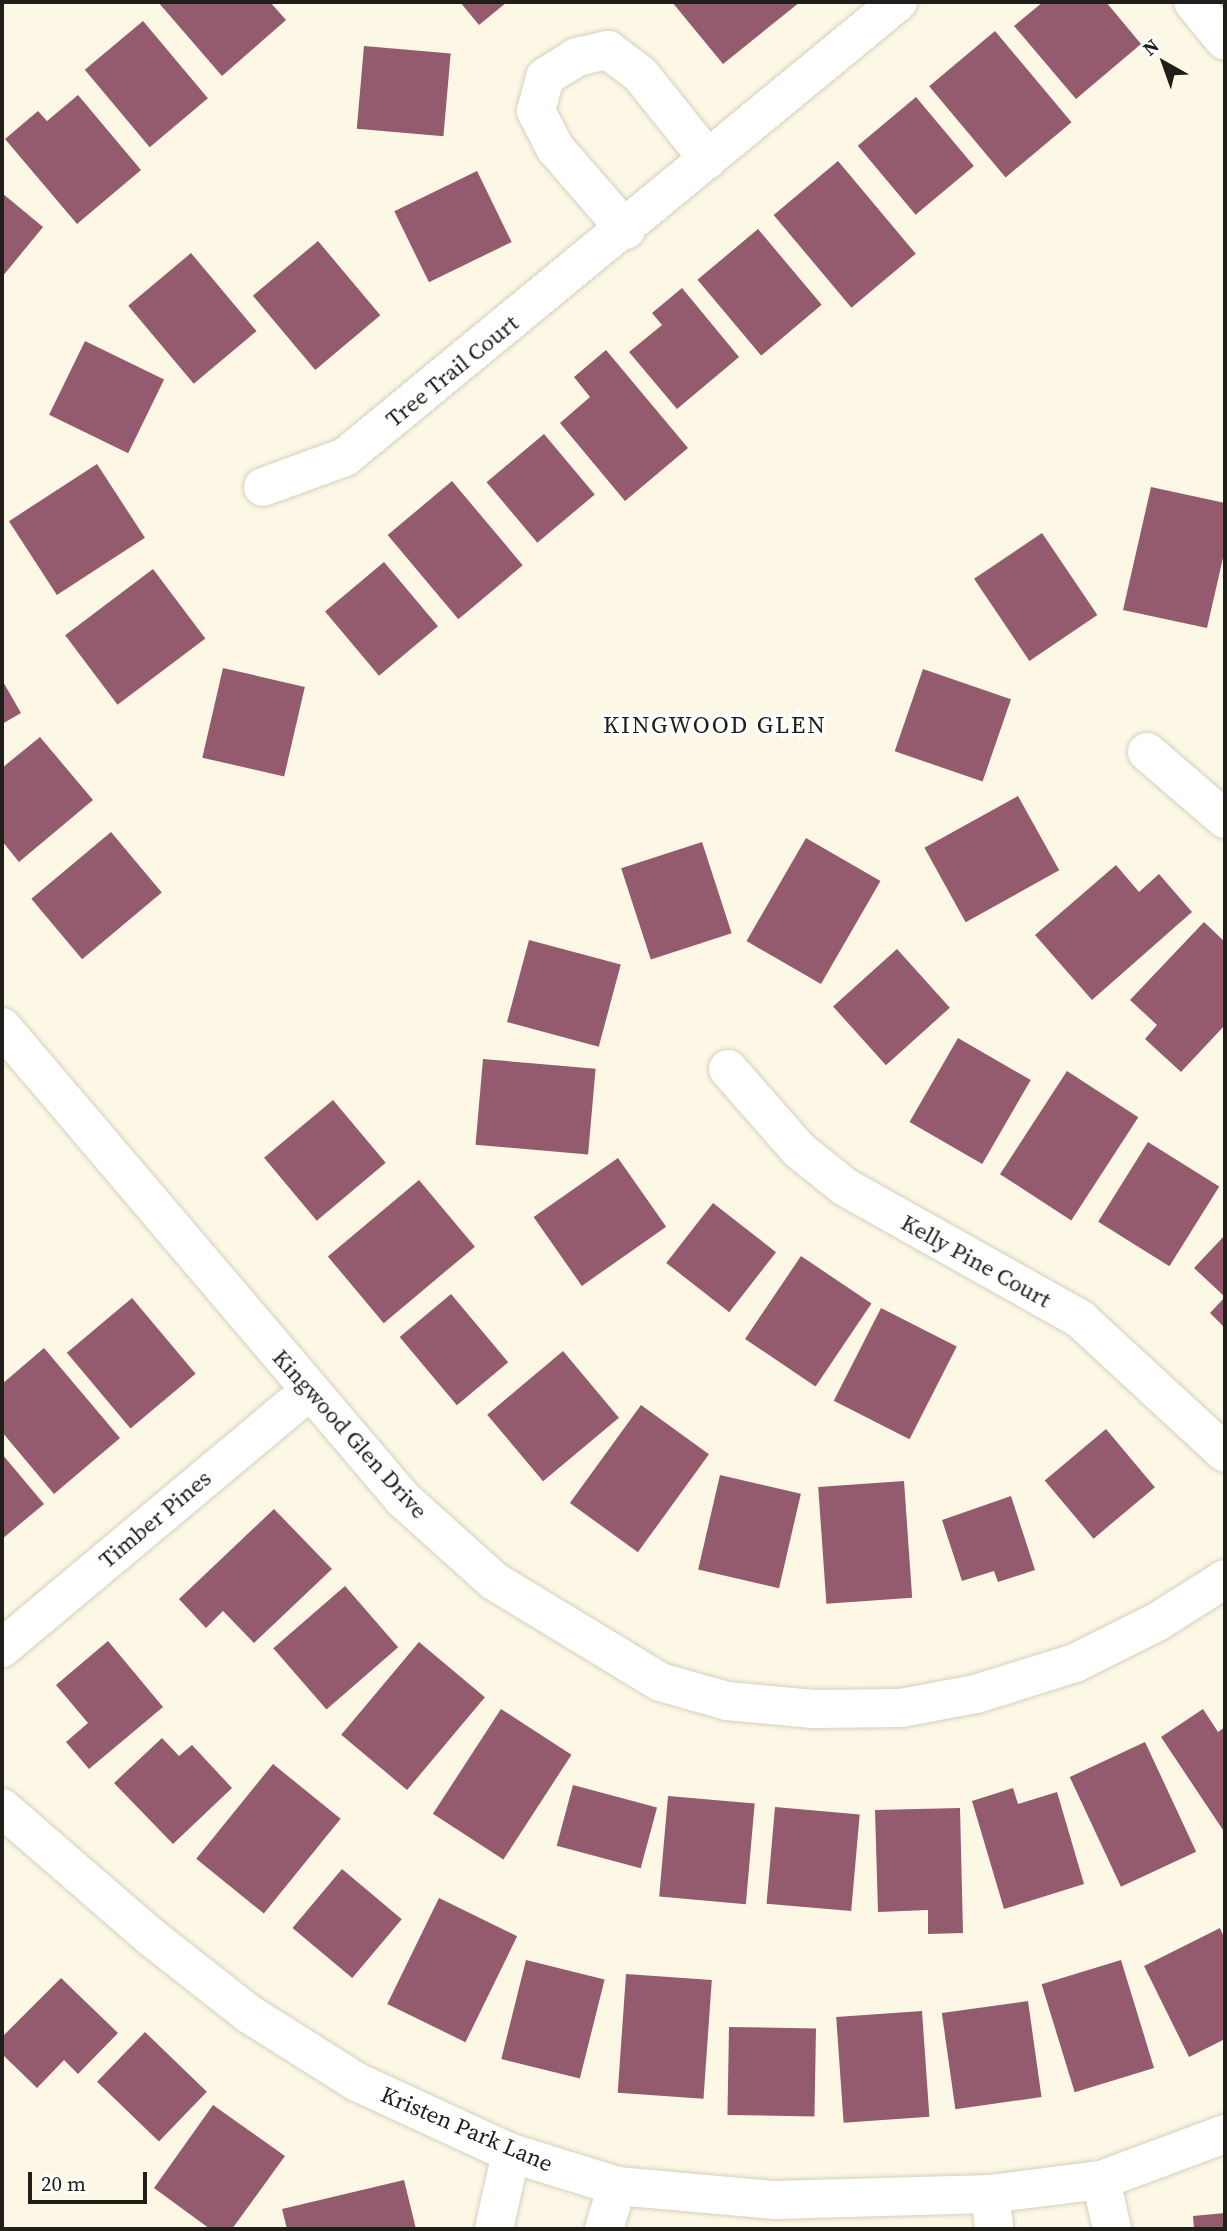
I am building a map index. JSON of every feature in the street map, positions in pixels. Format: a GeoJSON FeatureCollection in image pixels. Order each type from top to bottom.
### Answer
{"type":"FeatureCollection","features":[{"type":"Feature","properties":{"kind":"street","name":"Tree Trail Court"},"geometry":{"type":"LineString","coordinates":[[263,486],[345,457],[626,230],[898,2]]}},
{"type":"Feature","properties":{"kind":"street"},"geometry":{"type":"LineString","coordinates":[[1194,2],[1225,41]]}},
{"type":"Feature","properties":{"kind":"street"},"geometry":{"type":"LineString","coordinates":[[626,230],[555,148],[536,111],[545,77],[577,57],[608,50],[640,74],[708,159]]}},
{"type":"Feature","properties":{"kind":"street"},"geometry":{"type":"LineString","coordinates":[[1147,752],[1225,819]]}},
{"type":"Feature","properties":{"kind":"street","name":"Kingwood Glen Drive"},"geometry":{"type":"LineString","coordinates":[[2,1027],[403,1499],[494,1581],[660,1682],[727,1701],[814,1709],[901,1708],[976,1694],[1075,1663],[1157,1622],[1225,1579]]}},
{"type":"Feature","properties":{"kind":"street","name":"Kelly Pine Court"},"geometry":{"type":"LineString","coordinates":[[728,1069],[799,1150],[845,1187],[1080,1319],[1225,1453]]}},
{"type":"Feature","properties":{"kind":"street","name":"Timber Pines"},"geometry":{"type":"LineString","coordinates":[[2,1648],[309,1391]]}},
{"type":"Feature","properties":{"kind":"street","name":"Kristen Park Lane"},"geometry":{"type":"LineString","coordinates":[[2,1808],[151,1937],[249,2014],[357,2082],[511,2153],[617,2186],[775,2200],[992,2212],[1101,2180],[1225,2134]]}},
{"type":"Feature","properties":{"kind":"street"},"geometry":{"type":"LineString","coordinates":[[494,2229],[511,2153]]}},
{"type":"Feature","properties":{"kind":"street"},"geometry":{"type":"LineString","coordinates":[[1101,2180],[1112,2229]]}},
{"type":"Feature","properties":{"kind":"street"},"geometry":{"type":"LineString","coordinates":[[604,2229],[617,2186]]}},
{"type":"Feature","properties":{"kind":"building"},"geometry":{"type":"Polygon","coordinates":[[[158,2],[270,2],[286,20],[222,76],[158,2]]]}},
{"type":"Feature","properties":{"kind":"building"},"geometry":{"type":"Polygon","coordinates":[[[460,2],[507,2],[479,25],[460,2]]]}},
{"type":"Feature","properties":{"kind":"building"},"geometry":{"type":"Polygon","coordinates":[[[672,2],[800,2],[723,64],[672,2]]]}},
{"type":"Feature","properties":{"kind":"building"},"geometry":{"type":"Polygon","coordinates":[[[1043,2],[1106,2],[1141,44],[1076,99],[1014,26],[1043,2]]]}},
{"type":"Feature","properties":{"kind":"building"},"geometry":{"type":"Polygon","coordinates":[[[143,21],[208,98],[150,147],[85,70],[143,21]]]}},
{"type":"Feature","properties":{"kind":"building"},"geometry":{"type":"Polygon","coordinates":[[[995,31],[1071,122],[1006,177],[929,86],[995,31]]]}},
{"type":"Feature","properties":{"kind":"building"},"geometry":{"type":"Polygon","coordinates":[[[364,46],[451,54],[443,136],[357,129],[364,46]]]}},
{"type":"Feature","properties":{"kind":"building"},"geometry":{"type":"Polygon","coordinates":[[[78,95],[141,170],[77,224],[5,139],[38,111],[47,121],[78,95]]]}},
{"type":"Feature","properties":{"kind":"building"},"geometry":{"type":"Polygon","coordinates":[[[916,97],[974,166],[916,215],[858,146],[916,97]]]}},
{"type":"Feature","properties":{"kind":"building"},"geometry":{"type":"Polygon","coordinates":[[[838,161],[916,254],[851,308],[774,215],[838,161]]]}},
{"type":"Feature","properties":{"kind":"building"},"geometry":{"type":"Polygon","coordinates":[[[477,171],[512,242],[429,282],[394,211],[477,171]]]}},
{"type":"Feature","properties":{"kind":"building"},"geometry":{"type":"Polygon","coordinates":[[[2,193],[43,227],[2,277],[2,193]]]}},
{"type":"Feature","properties":{"kind":"building"},"geometry":{"type":"Polygon","coordinates":[[[758,229],[822,305],[761,356],[697,280],[758,229]]]}},
{"type":"Feature","properties":{"kind":"building"},"geometry":{"type":"Polygon","coordinates":[[[318,241],[380,315],[315,370],[253,296],[318,241]]]}},
{"type":"Feature","properties":{"kind":"building"},"geometry":{"type":"Polygon","coordinates":[[[191,253],[257,331],[194,384],[128,306],[191,253]]]}},
{"type":"Feature","properties":{"kind":"building"},"geometry":{"type":"Polygon","coordinates":[[[682,288],[739,357],[677,409],[629,352],[662,325],[652,313],[682,288]]]}},
{"type":"Feature","properties":{"kind":"building"},"geometry":{"type":"Polygon","coordinates":[[[85,341],[164,380],[128,453],[49,415],[85,341]]]}},
{"type":"Feature","properties":{"kind":"building"},"geometry":{"type":"Polygon","coordinates":[[[606,350],[688,448],[625,501],[560,423],[590,397],[574,377],[606,350]]]}},
{"type":"Feature","properties":{"kind":"building"},"geometry":{"type":"Polygon","coordinates":[[[544,434],[595,495],[537,543],[487,482],[544,434]]]}},
{"type":"Feature","properties":{"kind":"building"},"geometry":{"type":"Polygon","coordinates":[[[97,464],[145,538],[57,595],[9,521],[97,464]]]}},
{"type":"Feature","properties":{"kind":"building"},"geometry":{"type":"Polygon","coordinates":[[[452,481],[523,565],[458,619],[388,535],[452,481]]]}},
{"type":"Feature","properties":{"kind":"building"},"geometry":{"type":"Polygon","coordinates":[[[1151,487],[1225,503],[1225,549],[1207,628],[1123,610],[1151,487]]]}},
{"type":"Feature","properties":{"kind":"building"},"geometry":{"type":"Polygon","coordinates":[[[1042,533],[1097,615],[1029,661],[974,579],[1042,533]]]}},
{"type":"Feature","properties":{"kind":"building"},"geometry":{"type":"Polygon","coordinates":[[[384,562],[438,626],[379,676],[325,611],[384,562]]]}},
{"type":"Feature","properties":{"kind":"building"},"geometry":{"type":"Polygon","coordinates":[[[153,569],[205,638],[118,705],[65,635],[153,569]]]}},
{"type":"Feature","properties":{"kind":"building"},"geometry":{"type":"Polygon","coordinates":[[[223,668],[305,687],[284,777],[202,758],[223,668]]]}},
{"type":"Feature","properties":{"kind":"building"},"geometry":{"type":"Polygon","coordinates":[[[923,669],[1011,699],[983,782],[895,751],[923,669]]]}},
{"type":"Feature","properties":{"kind":"building"},"geometry":{"type":"Polygon","coordinates":[[[2,680],[21,713],[2,724],[2,680]]]}},
{"type":"Feature","properties":{"kind":"building"},"geometry":{"type":"Polygon","coordinates":[[[40,737],[93,800],[19,862],[2,841],[2,768],[40,737]]]}},
{"type":"Feature","properties":{"kind":"building"},"geometry":{"type":"Polygon","coordinates":[[[1018,796],[1059,870],[966,922],[924,848],[1018,796]]]}},
{"type":"Feature","properties":{"kind":"building"},"geometry":{"type":"Polygon","coordinates":[[[111,832],[162,893],[82,959],[31,899],[111,832]]]}},
{"type":"Feature","properties":{"kind":"building"},"geometry":{"type":"Polygon","coordinates":[[[806,838],[880,881],[821,984],[746,941],[806,838]]]}},
{"type":"Feature","properties":{"kind":"building"},"geometry":{"type":"Polygon","coordinates":[[[702,842],[732,933],[651,960],[621,868],[702,842]]]}},
{"type":"Feature","properties":{"kind":"building"},"geometry":{"type":"Polygon","coordinates":[[[1116,865],[1139,892],[1159,874],[1192,912],[1092,1000],[1035,935],[1116,865]]]}},
{"type":"Feature","properties":{"kind":"building"},"geometry":{"type":"Polygon","coordinates":[[[1204,922],[1225,942],[1225,1025],[1181,1072],[1145,1039],[1157,1025],[1130,1000],[1204,922]]]}},
{"type":"Feature","properties":{"kind":"building"},"geometry":{"type":"Polygon","coordinates":[[[529,940],[621,965],[599,1047],[507,1022],[529,940]]]}},
{"type":"Feature","properties":{"kind":"building"},"geometry":{"type":"Polygon","coordinates":[[[897,949],[950,1008],[886,1065],[833,1007],[897,949]]]}},
{"type":"Feature","properties":{"kind":"building"},"geometry":{"type":"Polygon","coordinates":[[[958,1038],[1031,1080],[982,1164],[910,1122],[958,1038]]]}},
{"type":"Feature","properties":{"kind":"building"},"geometry":{"type":"Polygon","coordinates":[[[483,1059],[596,1069],[588,1155],[476,1145],[483,1059]]]}},
{"type":"Feature","properties":{"kind":"building"},"geometry":{"type":"Polygon","coordinates":[[[1067,1071],[1138,1117],[1071,1220],[1000,1174],[1067,1071]]]}},
{"type":"Feature","properties":{"kind":"building"},"geometry":{"type":"Polygon","coordinates":[[[333,1100],[386,1163],[317,1221],[264,1158],[333,1100]]]}},
{"type":"Feature","properties":{"kind":"building"},"geometry":{"type":"Polygon","coordinates":[[[1148,1142],[1219,1187],[1169,1266],[1098,1222],[1148,1142]]]}},
{"type":"Feature","properties":{"kind":"building"},"geometry":{"type":"Polygon","coordinates":[[[618,1158],[666,1227],[582,1286],[534,1217],[618,1158]]]}},
{"type":"Feature","properties":{"kind":"building"},"geometry":{"type":"Polygon","coordinates":[[[419,1180],[475,1247],[384,1323],[328,1256],[419,1180]]]}},
{"type":"Feature","properties":{"kind":"building"},"geometry":{"type":"Polygon","coordinates":[[[713,1203],[776,1252],[729,1312],[666,1263],[713,1203]]]}},
{"type":"Feature","properties":{"kind":"building"},"geometry":{"type":"Polygon","coordinates":[[[1225,1235],[1225,1297],[1194,1268],[1225,1235]]]}},
{"type":"Feature","properties":{"kind":"building"},"geometry":{"type":"Polygon","coordinates":[[[801,1256],[871,1304],[816,1386],[745,1339],[801,1256]]]}},
{"type":"Feature","properties":{"kind":"building"},"geometry":{"type":"Polygon","coordinates":[[[451,1294],[508,1362],[457,1405],[400,1337],[451,1294]]]}},
{"type":"Feature","properties":{"kind":"building"},"geometry":{"type":"Polygon","coordinates":[[[1225,1297],[1225,1328],[1210,1313],[1225,1297]]]}},
{"type":"Feature","properties":{"kind":"building"},"geometry":{"type":"Polygon","coordinates":[[[132,1298],[196,1374],[131,1428],[67,1353],[132,1298]]]}},
{"type":"Feature","properties":{"kind":"building"},"geometry":{"type":"Polygon","coordinates":[[[881,1308],[957,1347],[910,1439],[834,1401],[881,1308]]]}},
{"type":"Feature","properties":{"kind":"building"},"geometry":{"type":"Polygon","coordinates":[[[44,1348],[120,1438],[54,1494],[2,1432],[2,1384],[44,1348]]]}},
{"type":"Feature","properties":{"kind":"building"},"geometry":{"type":"Polygon","coordinates":[[[563,1351],[619,1418],[543,1481],[487,1415],[563,1351]]]}},
{"type":"Feature","properties":{"kind":"building"},"geometry":{"type":"Polygon","coordinates":[[[641,1405],[709,1454],[638,1552],[570,1503],[641,1405]]]}},
{"type":"Feature","properties":{"kind":"building"},"geometry":{"type":"Polygon","coordinates":[[[1106,1429],[1155,1487],[1094,1539],[1045,1480],[1106,1429]]]}},
{"type":"Feature","properties":{"kind":"building"},"geometry":{"type":"Polygon","coordinates":[[[2,1454],[44,1504],[2,1539],[2,1454]]]}},
{"type":"Feature","properties":{"kind":"building"},"geometry":{"type":"Polygon","coordinates":[[[720,1475],[801,1494],[779,1588],[698,1570],[720,1475]]]}},
{"type":"Feature","properties":{"kind":"building"},"geometry":{"type":"Polygon","coordinates":[[[904,1481],[912,1598],[826,1604],[818,1487],[904,1481]]]}},
{"type":"Feature","properties":{"kind":"building"},"geometry":{"type":"Polygon","coordinates":[[[1011,1496],[1035,1570],[998,1582],[994,1571],[962,1581],[942,1520],[1011,1496]]]}},
{"type":"Feature","properties":{"kind":"building"},"geometry":{"type":"Polygon","coordinates":[[[274,1509],[332,1569],[254,1643],[223,1611],[206,1628],[179,1599],[274,1509]]]}},
{"type":"Feature","properties":{"kind":"building"},"geometry":{"type":"Polygon","coordinates":[[[345,1586],[398,1647],[326,1709],[273,1648],[345,1586]]]}},
{"type":"Feature","properties":{"kind":"building"},"geometry":{"type":"Polygon","coordinates":[[[108,1641],[163,1707],[89,1769],[66,1742],[88,1723],[56,1685],[108,1641]]]}},
{"type":"Feature","properties":{"kind":"building"},"geometry":{"type":"Polygon","coordinates":[[[419,1642],[485,1697],[407,1790],[341,1735],[419,1642]]]}},
{"type":"Feature","properties":{"kind":"building"},"geometry":{"type":"Polygon","coordinates":[[[501,1709],[571,1755],[503,1860],[433,1814],[501,1709]]]}},
{"type":"Feature","properties":{"kind":"building"},"geometry":{"type":"Polygon","coordinates":[[[1203,1709],[1218,1732],[1225,1727],[1225,1833],[1161,1737],[1203,1709]]]}},
{"type":"Feature","properties":{"kind":"building"},"geometry":{"type":"Polygon","coordinates":[[[162,1738],[179,1756],[192,1745],[232,1788],[173,1844],[114,1783],[162,1738]]]}},
{"type":"Feature","properties":{"kind":"building"},"geometry":{"type":"Polygon","coordinates":[[[1145,1742],[1196,1852],[1121,1887],[1070,1777],[1145,1742]]]}},
{"type":"Feature","properties":{"kind":"building"},"geometry":{"type":"Polygon","coordinates":[[[273,1764],[341,1819],[264,1914],[196,1859],[273,1764]]]}},
{"type":"Feature","properties":{"kind":"building"},"geometry":{"type":"Polygon","coordinates":[[[573,1785],[657,1808],[641,1868],[557,1846],[573,1785]]]}},
{"type":"Feature","properties":{"kind":"building"},"geometry":{"type":"Polygon","coordinates":[[[1013,1788],[1018,1804],[1057,1792],[1084,1884],[1004,1909],[972,1801],[1013,1788]]]}},
{"type":"Feature","properties":{"kind":"building"},"geometry":{"type":"Polygon","coordinates":[[[668,1796],[755,1804],[746,1904],[659,1897],[668,1796]]]}},
{"type":"Feature","properties":{"kind":"building"},"geometry":{"type":"Polygon","coordinates":[[[775,1807],[860,1814],[851,1911],[767,1904],[775,1807]]]}},
{"type":"Feature","properties":{"kind":"building"},"geometry":{"type":"Polygon","coordinates":[[[960,1808],[963,1933],[928,1934],[928,1910],[878,1912],[875,1810],[960,1808]]]}},
{"type":"Feature","properties":{"kind":"building"},"geometry":{"type":"Polygon","coordinates":[[[342,1869],[402,1919],[352,1978],[293,1928],[342,1869]]]}},
{"type":"Feature","properties":{"kind":"building"},"geometry":{"type":"Polygon","coordinates":[[[439,1898],[517,1936],[465,2042],[387,2004],[439,1898]]]}},
{"type":"Feature","properties":{"kind":"building"},"geometry":{"type":"Polygon","coordinates":[[[1220,1928],[1225,1940],[1225,2039],[1189,2057],[1144,1966],[1220,1928]]]}},
{"type":"Feature","properties":{"kind":"building"},"geometry":{"type":"Polygon","coordinates":[[[526,1960],[605,1980],[580,2079],[501,2059],[526,1960]]]}},
{"type":"Feature","properties":{"kind":"building"},"geometry":{"type":"Polygon","coordinates":[[[1121,1960],[1154,2068],[1075,2092],[1042,1984],[1121,1960]]]}},
{"type":"Feature","properties":{"kind":"building"},"geometry":{"type":"Polygon","coordinates":[[[626,1974],[712,1980],[703,2099],[618,2093],[626,1974]]]}},
{"type":"Feature","properties":{"kind":"building"},"geometry":{"type":"Polygon","coordinates":[[[61,1978],[118,2033],[78,2074],[64,2060],[37,2088],[2,2054],[2,2037],[61,1978]]]}},
{"type":"Feature","properties":{"kind":"building"},"geometry":{"type":"Polygon","coordinates":[[[1028,2001],[1041,2097],[955,2109],[942,2013],[1028,2001]]]}},
{"type":"Feature","properties":{"kind":"building"},"geometry":{"type":"Polygon","coordinates":[[[922,2011],[929,2117],[844,2123],[836,2017],[922,2011]]]}},
{"type":"Feature","properties":{"kind":"building"},"geometry":{"type":"Polygon","coordinates":[[[729,2027],[816,2029],[814,2117],[727,2115],[729,2027]]]}},
{"type":"Feature","properties":{"kind":"building"},"geometry":{"type":"Polygon","coordinates":[[[145,2032],[207,2092],[159,2141],[97,2082],[145,2032]]]}},
{"type":"Feature","properties":{"kind":"building"},"geometry":{"type":"Polygon","coordinates":[[[213,2105],[285,2156],[232,2229],[210,2229],[154,2188],[213,2105]]]}},
{"type":"Feature","properties":{"kind":"building"},"geometry":{"type":"Polygon","coordinates":[[[404,2180],[416,2229],[287,2229],[282,2209],[404,2180]]]}},
{"type":"Feature","properties":{"kind":"building"},"geometry":{"type":"Polygon","coordinates":[[[1225,2213],[1225,2229],[1194,2229],[1193,2216],[1225,2213]]]}},
{"type":"Feature","properties":{"kind":"district","name":"KINGWOOD GLEN"},"geometry":{"type":"Point","coordinates":[715,725]}}]}
